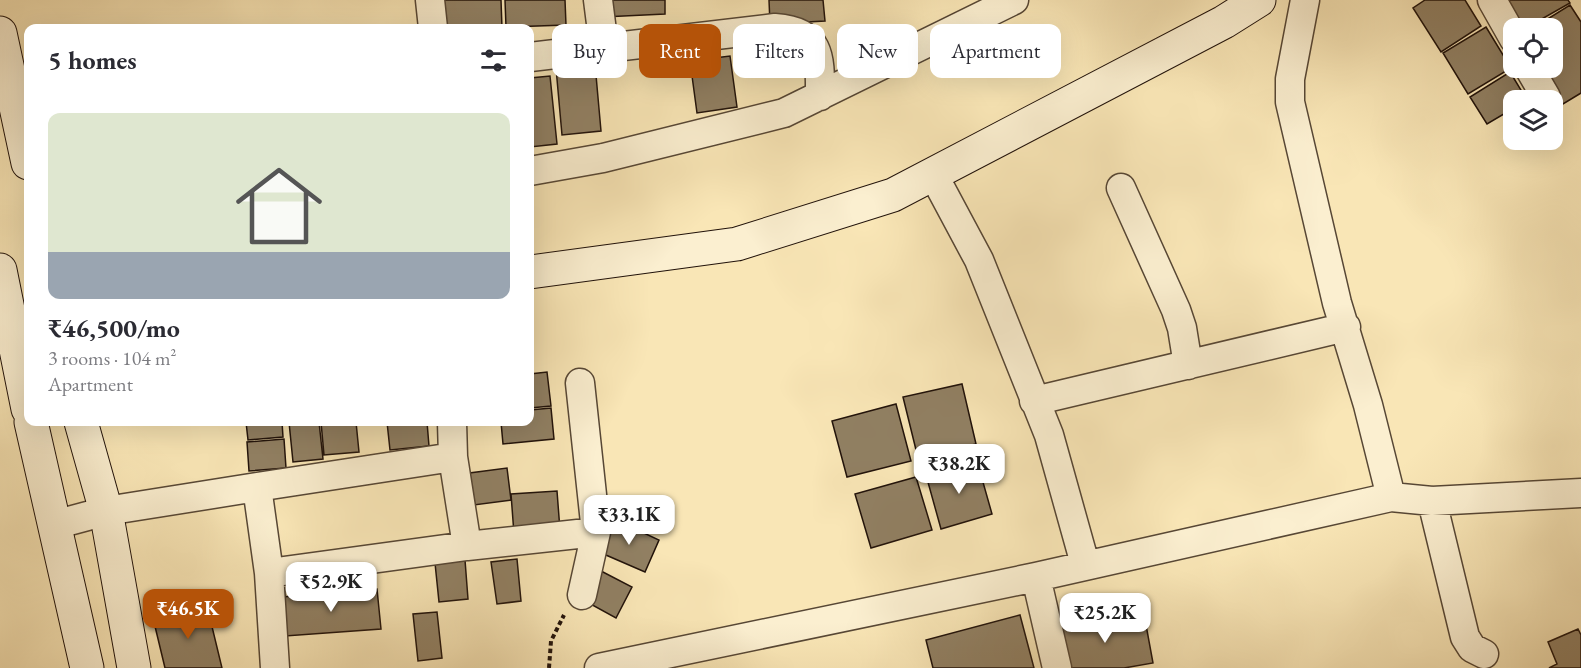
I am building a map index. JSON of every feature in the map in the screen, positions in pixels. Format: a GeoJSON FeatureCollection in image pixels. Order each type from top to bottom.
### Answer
{"type":"FeatureCollection","features":[{"type":"Feature","properties":{"kind":"street"},"geometry":{"type":"LineString","coordinates":[[430,0],[433,24]]}},
{"type":"Feature","properties":{"kind":"street"},"geometry":{"type":"LineString","coordinates":[[598,0],[601,24]]}},
{"type":"Feature","properties":{"kind":"street"},"geometry":{"type":"LineString","coordinates":[[534,170],[603,158],[770,118],[820,96],[967,10],[1014,0]]}},
{"type":"Feature","properties":{"kind":"street"},"geometry":{"type":"LineString","coordinates":[[534,271],[737,244],[893,195],[1224,22],[1259,0]]}},
{"type":"Feature","properties":{"kind":"street"},"geometry":{"type":"LineString","coordinates":[[1305,0],[1290,79],[1290,102],[1337,303],[1346,327],[1391,497]]}},
{"type":"Feature","properties":{"kind":"street"},"geometry":{"type":"LineString","coordinates":[[1492,0],[1503,20]]}},
{"type":"Feature","properties":{"kind":"street"},"geometry":{"type":"LineString","coordinates":[[627,44],[776,28],[789,29],[800,33],[817,49],[820,59],[820,96]]}},
{"type":"Feature","properties":{"kind":"street"},"geometry":{"type":"LineString","coordinates":[[0,33],[24,144]]}},
{"type":"Feature","properties":{"kind":"street"},"geometry":{"type":"LineString","coordinates":[[534,56],[552,54]]}},
{"type":"Feature","properties":{"kind":"street"},"geometry":{"type":"LineString","coordinates":[[933,174],[979,260],[1049,435],[1085,564]]}},
{"type":"Feature","properties":{"kind":"street"},"geometry":{"type":"LineString","coordinates":[[1121,188],[1176,310],[1182,328],[1188,364]]}},
{"type":"Feature","properties":{"kind":"street"},"geometry":{"type":"LineString","coordinates":[[0,270],[24,389]]}},
{"type":"Feature","properties":{"kind":"street"},"geometry":{"type":"LineString","coordinates":[[1034,401],[1346,327]]}},
{"type":"Feature","properties":{"kind":"street"},"geometry":{"type":"LineString","coordinates":[[580,383],[596,532],[582,595]]}},
{"type":"Feature","properties":{"kind":"street"},"geometry":{"type":"LineString","coordinates":[[32,426],[87,668]]}},
{"type":"Feature","properties":{"kind":"street"},"geometry":{"type":"LineString","coordinates":[[82,426],[106,511],[134,668]]}},
{"type":"Feature","properties":{"kind":"street"},"geometry":{"type":"LineString","coordinates":[[452,426],[453,457],[467,546]]}},
{"type":"Feature","properties":{"kind":"street"},"geometry":{"type":"LineString","coordinates":[[54,525],[106,511],[453,457]]}},
{"type":"Feature","properties":{"kind":"street"},"geometry":{"type":"LineString","coordinates":[[257,487],[269,573],[275,668]]}},
{"type":"Feature","properties":{"kind":"street"},"geometry":{"type":"LineString","coordinates":[[599,668],[1036,577],[1085,564],[1391,497],[1432,501],[1581,493]]}},
{"type":"Feature","properties":{"kind":"street"},"geometry":{"type":"LineString","coordinates":[[1432,501],[1465,637],[1472,648],[1484,654]]}},
{"type":"Feature","properties":{"kind":"street"},"geometry":{"type":"LineString","coordinates":[[269,573],[467,546],[596,532]]}},
{"type":"Feature","properties":{"kind":"street"},"geometry":{"type":"LineString","coordinates":[[1036,577],[1057,668]]}},
{"type":"Feature","properties":{"kind":"path"},"geometry":{"type":"LineString","coordinates":[[549,668],[551,641],[562,618],[582,595]]}},
{"type":"Feature","properties":{"kind":"building"},"geometry":{"type":"Polygon","coordinates":[[[438,0],[501,0],[502,24],[438,24],[438,0]]]}},
{"type":"Feature","properties":{"kind":"building"},"geometry":{"type":"Polygon","coordinates":[[[505,0],[565,0],[566,24],[534,26],[534,24],[506,24],[505,0]]]}},
{"type":"Feature","properties":{"kind":"building"},"geometry":{"type":"Polygon","coordinates":[[[602,0],[665,0],[665,14],[603,17],[602,0]]]}},
{"type":"Feature","properties":{"kind":"building"},"geometry":{"type":"Polygon","coordinates":[[[769,0],[823,0],[825,21],[770,24],[769,0]]]}},
{"type":"Feature","properties":{"kind":"building"},"geometry":{"type":"Polygon","coordinates":[[[1425,0],[1465,0],[1481,26],[1441,52],[1413,8],[1425,0]]]}},
{"type":"Feature","properties":{"kind":"building"},"geometry":{"type":"Polygon","coordinates":[[[1498,0],[1568,0],[1570,3],[1544,18],[1509,18],[1498,0]]]}},
{"type":"Feature","properties":{"kind":"building"},"geometry":{"type":"Polygon","coordinates":[[[1570,5],[1581,22],[1581,93],[1563,104],[1563,90],[1554,90],[1546,78],[1563,78],[1563,18],[1549,18],[1570,5]]]}},
{"type":"Feature","properties":{"kind":"building"},"geometry":{"type":"Polygon","coordinates":[[[1486,27],[1503,55],[1503,73],[1468,94],[1443,53],[1486,27]]]}},
{"type":"Feature","properties":{"kind":"building"},"geometry":{"type":"Polygon","coordinates":[[[730,56],[737,107],[697,113],[692,78],[721,78],[721,57],[730,56]]]}},
{"type":"Feature","properties":{"kind":"building"},"geometry":{"type":"Polygon","coordinates":[[[550,76],[557,144],[534,147],[534,78],[550,76]]]}},
{"type":"Feature","properties":{"kind":"building"},"geometry":{"type":"Polygon","coordinates":[[[1503,76],[1514,78],[1521,90],[1503,90],[1503,115],[1487,124],[1470,97],[1503,76]]]}},
{"type":"Feature","properties":{"kind":"building"},"geometry":{"type":"Polygon","coordinates":[[[557,78],[596,78],[601,131],[562,135],[557,78]]]}},
{"type":"Feature","properties":{"kind":"building"},"geometry":{"type":"Polygon","coordinates":[[[547,372],[551,406],[534,408],[534,374],[547,372]]]}},
{"type":"Feature","properties":{"kind":"building"},"geometry":{"type":"Polygon","coordinates":[[[962,384],[976,444],[918,458],[903,397],[962,384]]]}},
{"type":"Feature","properties":{"kind":"building"},"geometry":{"type":"Polygon","coordinates":[[[896,404],[911,461],[847,477],[832,421],[896,404]]]}},
{"type":"Feature","properties":{"kind":"building"},"geometry":{"type":"Polygon","coordinates":[[[551,408],[554,439],[503,444],[501,426],[534,426],[534,410],[551,408]]]}},
{"type":"Feature","properties":{"kind":"building"},"geometry":{"type":"Polygon","coordinates":[[[246,426],[282,426],[283,437],[248,440],[246,426]]]}},
{"type":"Feature","properties":{"kind":"building"},"geometry":{"type":"Polygon","coordinates":[[[289,426],[319,426],[323,459],[293,462],[289,426]]]}},
{"type":"Feature","properties":{"kind":"building"},"geometry":{"type":"Polygon","coordinates":[[[321,426],[356,426],[359,452],[324,455],[321,426]]]}},
{"type":"Feature","properties":{"kind":"building"},"geometry":{"type":"Polygon","coordinates":[[[387,426],[427,426],[429,446],[390,450],[387,426]]]}},
{"type":"Feature","properties":{"kind":"building"},"geometry":{"type":"Polygon","coordinates":[[[284,439],[286,468],[249,471],[247,442],[284,439]]]}},
{"type":"Feature","properties":{"kind":"building"},"geometry":{"type":"Polygon","coordinates":[[[977,461],[992,514],[941,529],[926,475],[977,461]]]}},
{"type":"Feature","properties":{"kind":"building"},"geometry":{"type":"Polygon","coordinates":[[[507,468],[511,500],[466,506],[462,474],[507,468]]]}},
{"type":"Feature","properties":{"kind":"building"},"geometry":{"type":"Polygon","coordinates":[[[916,477],[932,530],[871,548],[855,494],[916,477]]]}},
{"type":"Feature","properties":{"kind":"building"},"geometry":{"type":"Polygon","coordinates":[[[557,491],[560,530],[514,534],[511,494],[557,491]]]}},
{"type":"Feature","properties":{"kind":"building"},"geometry":{"type":"Polygon","coordinates":[[[614,519],[659,540],[645,572],[599,552],[614,519]]]}},
{"type":"Feature","properties":{"kind":"building"},"geometry":{"type":"Polygon","coordinates":[[[517,559],[521,601],[497,604],[491,562],[517,559]]]}},
{"type":"Feature","properties":{"kind":"building"},"geometry":{"type":"Polygon","coordinates":[[[465,560],[468,599],[439,602],[435,563],[465,560]]]}},
{"type":"Feature","properties":{"kind":"building"},"geometry":{"type":"Polygon","coordinates":[[[601,571],[632,587],[616,618],[585,601],[601,571]]]}},
{"type":"Feature","properties":{"kind":"building"},"geometry":{"type":"Polygon","coordinates":[[[377,589],[381,629],[285,636],[282,597],[377,589]]]}},
{"type":"Feature","properties":{"kind":"building"},"geometry":{"type":"Polygon","coordinates":[[[207,606],[222,668],[165,668],[153,618],[207,606]]]}},
{"type":"Feature","properties":{"kind":"building"},"geometry":{"type":"Polygon","coordinates":[[[437,612],[442,658],[418,661],[413,614],[437,612]]]}},
{"type":"Feature","properties":{"kind":"building"},"geometry":{"type":"Polygon","coordinates":[[[1144,614],[1153,663],[1124,668],[1061,668],[1055,629],[1144,614]]]}},
{"type":"Feature","properties":{"kind":"building"},"geometry":{"type":"Polygon","coordinates":[[[1020,615],[1034,668],[933,668],[926,640],[1020,615]]]}},
{"type":"Feature","properties":{"kind":"building"},"geometry":{"type":"Polygon","coordinates":[[[1578,629],[1581,635],[1581,668],[1549,668],[1557,664],[1548,642],[1578,629]]]}}]}
